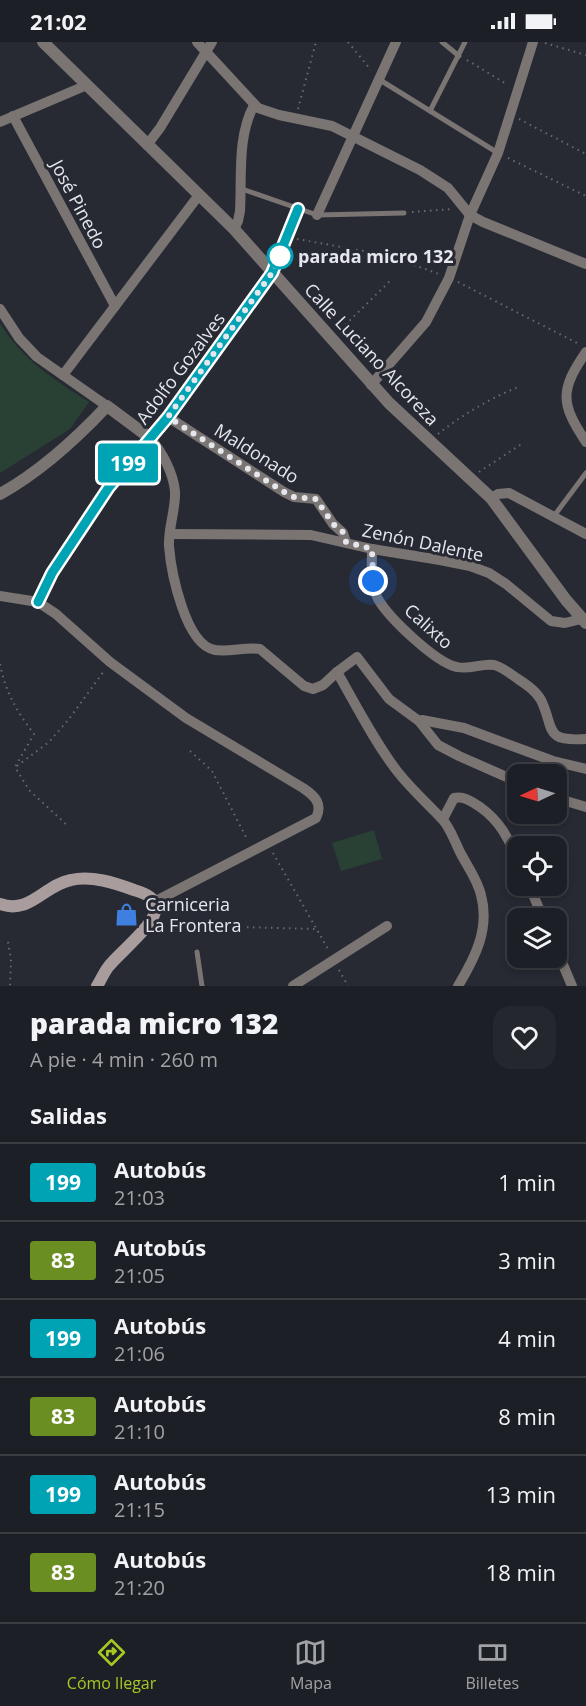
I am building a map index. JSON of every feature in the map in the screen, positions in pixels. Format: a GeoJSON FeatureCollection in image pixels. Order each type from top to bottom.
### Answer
{"type":"FeatureCollection","features":[{"type":"Feature","properties":{"kind":"main road"},"geometry":{"type":"LineString","coordinates":[[0,904],[13,907],[30,904],[56,884],[80,878],[93,879],[148,895],[156,909],[148,924],[108,967],[97,986]]}},
{"type":"Feature","properties":{"kind":"street","name":"Calle Luciano Alcoreza"},"geometry":{"type":"LineString","coordinates":[[43,42],[234,229],[371,385],[491,498],[584,621]]}},
{"type":"Feature","properties":{"kind":"street"},"geometry":{"type":"LineString","coordinates":[[196,42],[254,105],[267,112],[332,126],[353,136],[436,179],[448,188],[470,215],[507,234],[586,264]]}},
{"type":"Feature","properties":{"kind":"street"},"geometry":{"type":"LineString","coordinates":[[147,144],[160,128],[212,42]]}},
{"type":"Feature","properties":{"kind":"street"},"geometry":{"type":"LineString","coordinates":[[317,215],[396,42]]}},
{"type":"Feature","properties":{"kind":"street"},"geometry":{"type":"LineString","coordinates":[[371,385],[426,322],[449,278],[470,215],[498,153],[512,115],[533,42]]}},
{"type":"Feature","properties":{"kind":"street"},"geometry":{"type":"LineString","coordinates":[[0,122],[87,86]]}},
{"type":"Feature","properties":{"kind":"street"},"geometry":{"type":"LineString","coordinates":[[234,229],[238,221],[242,189],[242,141],[254,105]]}},
{"type":"Feature","properties":{"kind":"street","name":"José Pinedo"},"geometry":{"type":"LineString","coordinates":[[13,117],[115,306]]}},
{"type":"Feature","properties":{"kind":"street"},"geometry":{"type":"LineString","coordinates":[[63,375],[199,195]]}},
{"type":"Feature","properties":{"kind":"street","name":"Adolfo Gozalves"},"geometry":{"type":"LineString","coordinates":[[150,438],[168,417],[272,273],[298,209]]}},
{"type":"Feature","properties":{"kind":"street"},"geometry":{"type":"LineString","coordinates":[[0,309],[27,348],[150,438],[158,447],[173,481],[175,493],[169,544],[171,564],[180,603],[194,634],[203,644],[214,650],[260,649],[304,686],[313,689],[323,685],[357,657],[389,699],[419,721],[438,745],[507,777]]}},
{"type":"Feature","properties":{"kind":"street"},"geometry":{"type":"LineString","coordinates":[[586,352],[573,372],[566,392],[572,420],[586,442]]}},
{"type":"Feature","properties":{"kind":"street"},"geometry":{"type":"LineString","coordinates":[[0,494],[17,485],[78,437],[107,406]]}},
{"type":"Feature","properties":{"kind":"street","name":"Maldonado"},"geometry":{"type":"LineString","coordinates":[[168,417],[284,492],[294,497],[316,499],[333,524],[344,533],[346,542]]}},
{"type":"Feature","properties":{"kind":"street"},"geometry":{"type":"LineString","coordinates":[[491,498],[498,494],[509,493],[586,534]]}},
{"type":"Feature","properties":{"kind":"street","name":"Zenón Dalente"},"geometry":{"type":"LineString","coordinates":[[170,534],[311,535],[372,549],[470,566],[489,573],[506,584],[551,621],[565,623],[584,621]]}},
{"type":"Feature","properties":{"kind":"street","name":"Calixto"},"geometry":{"type":"LineString","coordinates":[[372,549],[373,581],[378,599],[424,648],[454,667],[466,669],[492,665],[503,669],[534,691],[540,699],[548,725],[553,733],[561,738],[586,739]]}},
{"type":"Feature","properties":{"kind":"street"},"geometry":{"type":"LineString","coordinates":[[0,596],[38,602],[56,614],[110,662],[186,718],[313,795],[320,807],[316,818],[154,902]]}},
{"type":"Feature","properties":{"kind":"street"},"geometry":{"type":"LineString","coordinates":[[337,672],[397,771],[425,803],[443,819],[482,895],[483,932],[480,945],[474,960],[458,986]]}},
{"type":"Feature","properties":{"kind":"street"},"geometry":{"type":"LineString","coordinates":[[419,721],[464,728],[553,761],[586,769]]}},
{"type":"Feature","properties":{"kind":"street"},"geometry":{"type":"LineString","coordinates":[[443,819],[454,798],[468,799],[492,816],[507,839]]}},
{"type":"Feature","properties":{"kind":"street"},"geometry":{"type":"LineString","coordinates":[[567,801],[586,807]]}},
{"type":"Feature","properties":{"kind":"street"},"geometry":{"type":"LineString","coordinates":[[293,986],[387,926]]}},
{"type":"Feature","properties":{"kind":"street"},"geometry":{"type":"LineString","coordinates":[[564,968],[572,986]]}},
{"type":"Feature","properties":{"kind":"lane"},"geometry":{"type":"LineString","coordinates":[[442,42],[459,56]]}},
{"type":"Feature","properties":{"kind":"lane"},"geometry":{"type":"LineString","coordinates":[[430,111],[465,42]]}},
{"type":"Feature","properties":{"kind":"lane"},"geometry":{"type":"LineString","coordinates":[[379,79],[498,153]]}},
{"type":"Feature","properties":{"kind":"lane"},"geometry":{"type":"LineString","coordinates":[[242,189],[317,215],[404,213]]}},
{"type":"Feature","properties":{"kind":"lane","name":"Adolfo Gozalves"},"geometry":{"type":"LineString","coordinates":[[38,602],[52,573],[109,487],[150,438]]}},
{"type":"Feature","properties":{"kind":"lane"},"geometry":{"type":"LineString","coordinates":[[554,516],[586,473]]}},
{"type":"Feature","properties":{"kind":"lane"},"geometry":{"type":"LineString","coordinates":[[197,952],[202,986]]}},
{"type":"Feature","properties":{"kind":"path"},"geometry":{"type":"LineString","coordinates":[[296,117],[316,42]]}},
{"type":"Feature","properties":{"kind":"path"},"geometry":{"type":"LineString","coordinates":[[348,42],[379,79]]}},
{"type":"Feature","properties":{"kind":"path"},"geometry":{"type":"LineString","coordinates":[[543,42],[586,55]]}},
{"type":"Feature","properties":{"kind":"path"},"geometry":{"type":"LineString","coordinates":[[459,56],[519,91]]}},
{"type":"Feature","properties":{"kind":"path"},"geometry":{"type":"LineString","coordinates":[[512,115],[586,154]]}},
{"type":"Feature","properties":{"kind":"path"},"geometry":{"type":"LineString","coordinates":[[498,153],[586,196]]}},
{"type":"Feature","properties":{"kind":"path"},"geometry":{"type":"LineString","coordinates":[[404,213],[455,209],[462,206]]}},
{"type":"Feature","properties":{"kind":"path"},"geometry":{"type":"LineString","coordinates":[[330,339],[390,281]]}},
{"type":"Feature","properties":{"kind":"path"},"geometry":{"type":"LineString","coordinates":[[429,442],[463,416],[518,387]]}},
{"type":"Feature","properties":{"kind":"path"},"geometry":{"type":"LineString","coordinates":[[469,478],[523,443]]}},
{"type":"Feature","properties":{"kind":"path"},"geometry":{"type":"LineString","coordinates":[[15,767],[49,742],[69,719],[110,662]]}},
{"type":"Feature","properties":{"kind":"path"},"geometry":{"type":"LineString","coordinates":[[0,664],[4,686],[34,734],[15,767]]}},
{"type":"Feature","properties":{"kind":"path"},"geometry":{"type":"LineString","coordinates":[[190,751],[212,771],[253,850]]}},
{"type":"Feature","properties":{"kind":"path"},"geometry":{"type":"LineString","coordinates":[[15,767],[29,790],[69,827]]}},
{"type":"Feature","properties":{"kind":"path"},"geometry":{"type":"LineString","coordinates":[[148,924],[316,929],[267,843]]}},
{"type":"Feature","properties":{"kind":"path"},"geometry":{"type":"LineString","coordinates":[[8,942],[11,959],[10,986]]}},
{"type":"Feature","properties":{"kind":"green space"},"geometry":{"type":"Polygon","coordinates":[[[0,323],[8,336],[28,358],[51,377],[89,402],[70,429],[0,473],[0,323]]]}},
{"type":"Feature","properties":{"kind":"green space"},"geometry":{"type":"Polygon","coordinates":[[[374,830],[382,859],[341,871],[332,843],[374,830]]]}},
{"type":"Feature","properties":{"kind":"bus line","name":"199"},"geometry":{"type":"LineString","coordinates":[[38,602],[52,573],[109,487],[168,417],[272,273],[298,209]]}},
{"type":"Feature","properties":{"kind":"place","name":"parada micro 132"},"geometry":{"type":"Point","coordinates":[280,256]}},
{"type":"Feature","properties":{"kind":"place","name":"Carniceria La Frontera"},"geometry":{"type":"Point","coordinates":[127,914]}},
{"type":"Feature","properties":{"kind":"route"},"geometry":{"type":"LineString","coordinates":[[280,256],[272,273],[168,417],[284,492],[294,497],[316,499],[333,524],[344,533],[346,542],[372,549],[373,581]]}}]}
